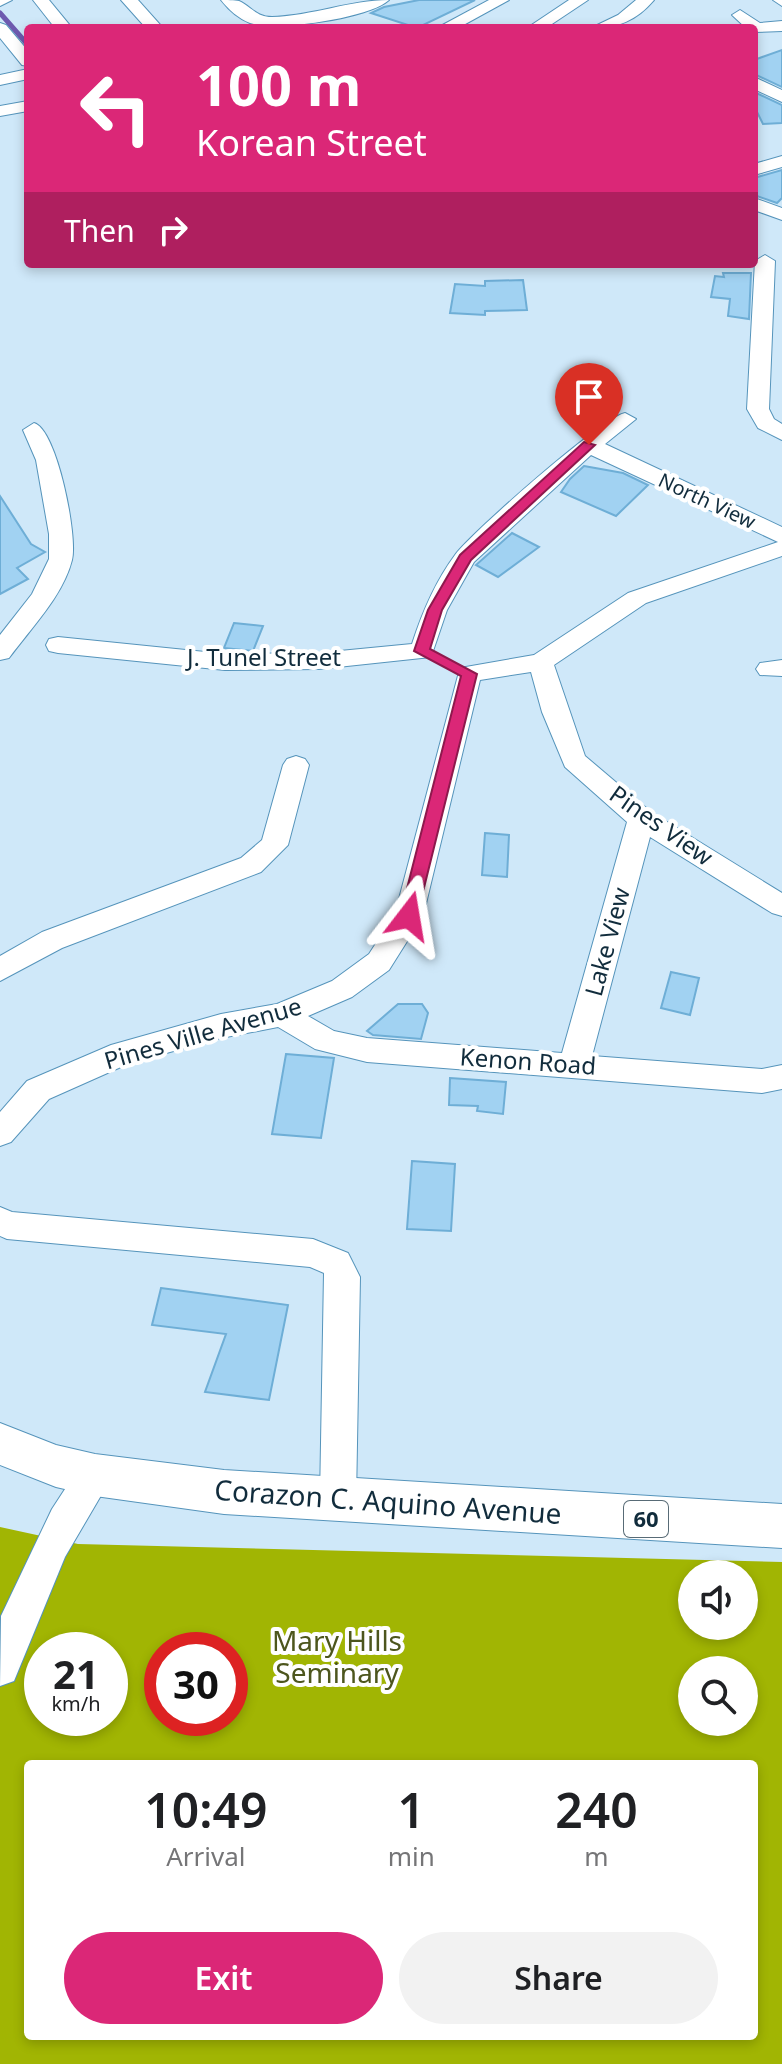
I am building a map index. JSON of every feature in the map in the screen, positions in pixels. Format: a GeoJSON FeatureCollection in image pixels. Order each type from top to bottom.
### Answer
{"type":"FeatureCollection","features":[{"type":"Feature","properties":{"kind":"main road","name":"Corazon C. Aquino Avenue"},"geometry":{"type":"LineString","coordinates":[[0,1444],[56,1466],[95,1475],[224,1492],[782,1526]]}},
{"type":"Feature","properties":{"kind":"street"},"geometry":{"type":"LineString","coordinates":[[41,0],[61,24]]}},
{"type":"Feature","properties":{"kind":"street"},"geometry":{"type":"LineString","coordinates":[[129,0],[151,24]]}},
{"type":"Feature","properties":{"kind":"street"},"geometry":{"type":"LineString","coordinates":[[229,0],[256,24],[335,13],[381,0]]}},
{"type":"Feature","properties":{"kind":"street"},"geometry":{"type":"LineString","coordinates":[[321,0],[335,13]]}},
{"type":"Feature","properties":{"kind":"street"},"geometry":{"type":"LineString","coordinates":[[453,24],[501,0]]}},
{"type":"Feature","properties":{"kind":"street"},"geometry":{"type":"LineString","coordinates":[[541,24],[580,0]]}},
{"type":"Feature","properties":{"kind":"street"},"geometry":{"type":"LineString","coordinates":[[609,24],[624,18],[646,0]]}},
{"type":"Feature","properties":{"kind":"street"},"geometry":{"type":"LineString","coordinates":[[740,15],[751,24]]}},
{"type":"Feature","properties":{"kind":"street"},"geometry":{"type":"LineString","coordinates":[[758,28],[782,26]]}},
{"type":"Feature","properties":{"kind":"street"},"geometry":{"type":"LineString","coordinates":[[0,28],[8,48]]}},
{"type":"Feature","properties":{"kind":"street"},"geometry":{"type":"LineString","coordinates":[[0,80],[24,75]]}},
{"type":"Feature","properties":{"kind":"street"},"geometry":{"type":"LineString","coordinates":[[758,84],[782,99]]}},
{"type":"Feature","properties":{"kind":"street"},"geometry":{"type":"LineString","coordinates":[[758,102],[782,99]]}},
{"type":"Feature","properties":{"kind":"street"},"geometry":{"type":"LineString","coordinates":[[0,111],[24,107]]}},
{"type":"Feature","properties":{"kind":"street"},"geometry":{"type":"LineString","coordinates":[[758,169],[782,161]]}},
{"type":"Feature","properties":{"kind":"street"},"geometry":{"type":"LineString","coordinates":[[758,205],[782,214]]}},
{"type":"Feature","properties":{"kind":"street"},"geometry":{"type":"LineString","coordinates":[[764,229],[782,214]]}},
{"type":"Feature","properties":{"kind":"street"},"geometry":{"type":"LineString","coordinates":[[765,261],[758,409],[766,423],[782,433]]}},
{"type":"Feature","properties":{"kind":"street"},"geometry":{"type":"LineString","coordinates":[[761,379],[782,369]]}},
{"type":"Feature","properties":{"kind":"street"},"geometry":{"type":"LineString","coordinates":[[625,419],[589,445],[465,558],[435,610],[422,651],[469,674],[541,662],[637,598],[782,548]]}},
{"type":"Feature","properties":{"kind":"street"},"geometry":{"type":"LineString","coordinates":[[0,652],[43,596],[61,559],[61,534],[47,460],[34,430]]}},
{"type":"Feature","properties":{"kind":"street","name":"North View"},"geometry":{"type":"LineString","coordinates":[[589,445],[782,536]]}},
{"type":"Feature","properties":{"kind":"street","name":"J. Tunel Street"},"geometry":{"type":"LineString","coordinates":[[58,645],[225,662],[319,661],[422,651]]}},
{"type":"Feature","properties":{"kind":"street","name":"Pines View"},"geometry":{"type":"LineString","coordinates":[[541,662],[574,761],[641,819],[782,906]]}},
{"type":"Feature","properties":{"kind":"street","name":"Pines Ville Avenue"},"geometry":{"type":"LineString","coordinates":[[0,1133],[38,1090],[122,1053],[221,1026],[282,1015],[342,989],[379,962],[409,916],[469,674]]}},
{"type":"Feature","properties":{"kind":"street"},"geometry":{"type":"LineString","coordinates":[[0,970],[52,940],[251,865],[274,845],[296,765]]}},
{"type":"Feature","properties":{"kind":"street","name":"Lake View"},"geometry":{"type":"LineString","coordinates":[[574,1066],[641,819]]}},
{"type":"Feature","properties":{"kind":"street","name":"Kenon Road"},"geometry":{"type":"LineString","coordinates":[[282,1015],[326,1041],[367,1050],[762,1081],[782,1077]]}},
{"type":"Feature","properties":{"kind":"street"},"geometry":{"type":"LineString","coordinates":[[0,1221],[7,1225],[313,1253],[336,1263],[343,1277],[338,1499]]}},
{"type":"Feature","properties":{"kind":"street"},"geometry":{"type":"LineString","coordinates":[[0,1667],[32,1585],[65,1515],[95,1475]]}},
{"type":"Feature","properties":{"kind":"green space","name":"Mary Hills Seminary"},"geometry":{"type":"Polygon","coordinates":[[[0,1527],[78,1544],[704,1560],[678,1560],[678,1640],[758,1640],[758,1561],[782,1562],[782,2064],[0,2064],[0,1527]]]}},
{"type":"Feature","properties":{"kind":"building"},"geometry":{"type":"Polygon","coordinates":[[[419,0],[475,0],[425,24],[405,24],[371,13],[419,0]]]}},
{"type":"Feature","properties":{"kind":"building"},"geometry":{"type":"Polygon","coordinates":[[[782,50],[782,87],[758,76],[758,59],[782,50]]]}},
{"type":"Feature","properties":{"kind":"building"},"geometry":{"type":"Polygon","coordinates":[[[758,94],[782,105],[782,123],[763,124],[758,114],[758,94]]]}},
{"type":"Feature","properties":{"kind":"building"},"geometry":{"type":"Polygon","coordinates":[[[782,170],[782,198],[777,203],[758,196],[758,177],[782,170]]]}},
{"type":"Feature","properties":{"kind":"building"},"geometry":{"type":"Polygon","coordinates":[[[723,273],[751,273],[749,319],[728,316],[730,299],[711,297],[715,276],[724,277],[723,273]]]}},
{"type":"Feature","properties":{"kind":"building"},"geometry":{"type":"Polygon","coordinates":[[[523,280],[527,310],[485,311],[485,315],[450,313],[455,284],[485,286],[485,281],[523,280]]]}},
{"type":"Feature","properties":{"kind":"building"},"geometry":{"type":"Polygon","coordinates":[[[584,466],[623,473],[648,485],[616,516],[561,492],[584,466]]]}},
{"type":"Feature","properties":{"kind":"building"},"geometry":{"type":"Polygon","coordinates":[[[0,496],[31,544],[45,552],[17,568],[28,579],[0,594],[0,496]]]}},
{"type":"Feature","properties":{"kind":"building"},"geometry":{"type":"Polygon","coordinates":[[[512,533],[539,547],[498,577],[476,565],[512,533]]]}},
{"type":"Feature","properties":{"kind":"building"},"geometry":{"type":"Polygon","coordinates":[[[234,623],[263,626],[253,651],[224,648],[234,623]]]}},
{"type":"Feature","properties":{"kind":"building"},"geometry":{"type":"Polygon","coordinates":[[[485,833],[509,835],[507,877],[482,875],[485,833]]]}},
{"type":"Feature","properties":{"kind":"building"},"geometry":{"type":"Polygon","coordinates":[[[671,972],[699,978],[690,1015],[661,1008],[671,972]]]}},
{"type":"Feature","properties":{"kind":"building"},"geometry":{"type":"Polygon","coordinates":[[[398,1004],[422,1004],[428,1013],[421,1039],[373,1035],[367,1031],[398,1004]]]}},
{"type":"Feature","properties":{"kind":"building"},"geometry":{"type":"Polygon","coordinates":[[[286,1054],[334,1058],[321,1138],[272,1134],[286,1054]]]}},
{"type":"Feature","properties":{"kind":"building"},"geometry":{"type":"Polygon","coordinates":[[[450,1078],[506,1082],[503,1114],[477,1111],[478,1106],[449,1105],[450,1078]]]}},
{"type":"Feature","properties":{"kind":"building"},"geometry":{"type":"Polygon","coordinates":[[[412,1161],[455,1164],[451,1231],[407,1229],[412,1161]]]}},
{"type":"Feature","properties":{"kind":"building"},"geometry":{"type":"Polygon","coordinates":[[[161,1288],[288,1305],[269,1400],[205,1392],[226,1334],[152,1325],[161,1288]]]}},
{"type":"Feature","properties":{"kind":"waterway"},"geometry":{"type":"LineString","coordinates":[[0,13],[24,40]]}},
{"type":"Feature","properties":{"kind":"route"},"geometry":{"type":"LineString","coordinates":[[409,916],[469,674],[422,651],[435,610],[465,558],[589,445]]}}]}
